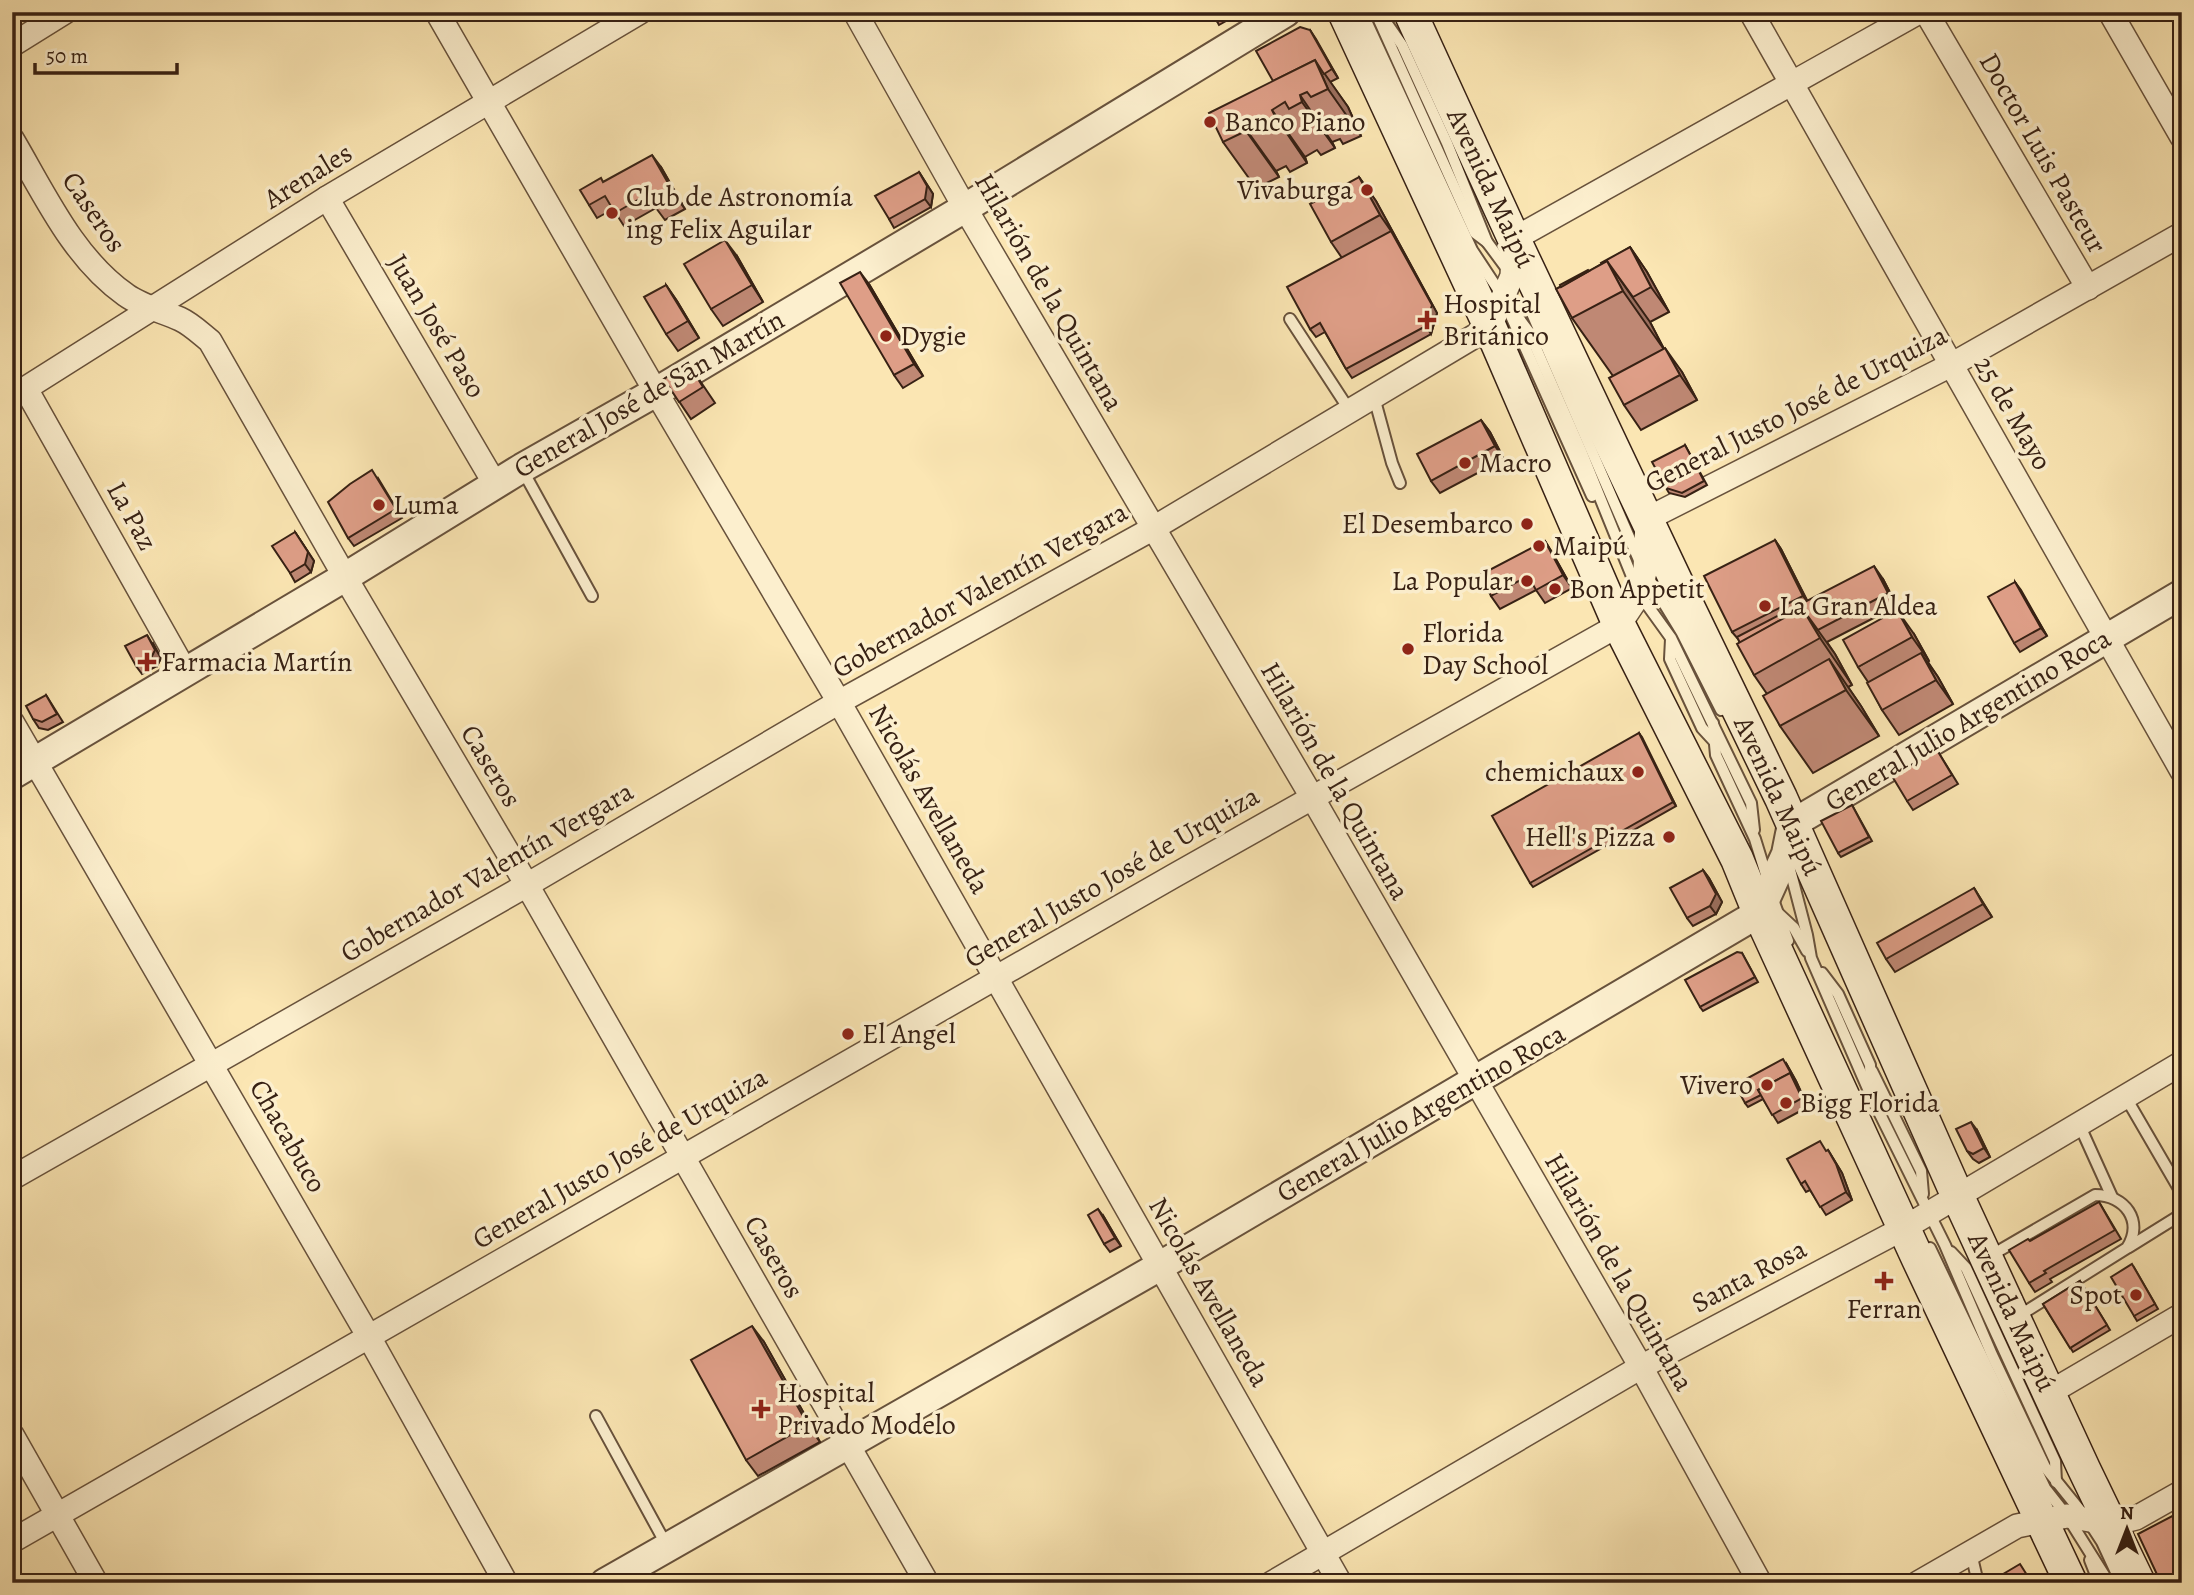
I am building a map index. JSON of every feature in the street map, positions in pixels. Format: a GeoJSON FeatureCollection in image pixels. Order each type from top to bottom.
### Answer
{"type":"FeatureCollection","features":[{"type":"Feature","properties":{"kind":"main road","name":"Avenida Maipú"},"geometry":{"type":"LineString","coordinates":[[1344,12],[1490,327],[1619,625],[1737,859],[1769,906],[1919,1221],[2078,1524],[2139,1583]]}},
{"type":"Feature","properties":{"kind":"main road","name":"Avenida Maipú"},"geometry":{"type":"LineString","coordinates":[[1410,12],[1501,241],[1647,519],[1785,836],[1958,1196],[2049,1393],[2078,1524],[2071,1583]]}},
{"type":"Feature","properties":{"kind":"street"},"geometry":{"type":"LineString","coordinates":[[12,45],[65,12]]}},
{"type":"Feature","properties":{"kind":"street","name":"Nicolás Avellaneda"},"geometry":{"type":"LineString","coordinates":[[437,12],[839,702],[1340,1583]]}},
{"type":"Feature","properties":{"kind":"street","name":"Arenales"},"geometry":{"type":"LineString","coordinates":[[19,393],[327,198],[640,12]]}},
{"type":"Feature","properties":{"kind":"street","name":"Hilarión de la Quintana"},"geometry":{"type":"LineString","coordinates":[[855,12],[965,208],[1312,797],[1641,1367],[1760,1583]]}},
{"type":"Feature","properties":{"kind":"street","name":"General José de San Martín"},"geometry":{"type":"LineString","coordinates":[[24,769],[495,484],[656,392],[965,208],[1286,12]]}},
{"type":"Feature","properties":{"kind":"street","name":"25 de Mayo"},"geometry":{"type":"LineString","coordinates":[[1751,12],[2182,771]]}},
{"type":"Feature","properties":{"kind":"street"},"geometry":{"type":"LineString","coordinates":[[1490,327],[1515,289],[1501,241],[1793,84],[1919,12]]}},
{"type":"Feature","properties":{"kind":"street","name":"Doctor Luis Pasteur"},"geometry":{"type":"LineString","coordinates":[[1926,12],[2088,288]]}},
{"type":"Feature","properties":{"kind":"street"},"geometry":{"type":"LineString","coordinates":[[2110,12],[2182,137]]}},
{"type":"Feature","properties":{"kind":"street","name":"Caseros"},"geometry":{"type":"LineString","coordinates":[[12,139],[69,233],[103,277],[128,296],[182,320],[210,341],[345,577],[527,885],[927,1583]]}},
{"type":"Feature","properties":{"kind":"street","name":"Juan José Paso"},"geometry":{"type":"LineString","coordinates":[[327,198],[495,484]]}},
{"type":"Feature","properties":{"kind":"street","name":"General Justo José de Urquiza"},"geometry":{"type":"LineString","coordinates":[[12,1541],[682,1155],[1619,625],[1639,595],[1645,572],[1647,519],[1951,365],[2182,234]]}},
{"type":"Feature","properties":{"kind":"street","name":"Gobernador Valentín Vergara"},"geometry":{"type":"LineString","coordinates":[[12,1178],[527,885],[839,702],[1153,529],[1490,327]]}},
{"type":"Feature","properties":{"kind":"street","name":"La Paz"},"geometry":{"type":"LineString","coordinates":[[19,393],[186,673]]}},
{"type":"Feature","properties":{"kind":"street","name":"General Julio Argentino Roca"},"geometry":{"type":"LineString","coordinates":[[1785,836],[1900,762],[2182,594]]}},
{"type":"Feature","properties":{"kind":"street","name":"Chacabuco"},"geometry":{"type":"LineString","coordinates":[[12,722],[24,769],[212,1064],[506,1583]]}},
{"type":"Feature","properties":{"kind":"street"},"geometry":{"type":"LineString","coordinates":[[1769,906],[1785,836]]}},
{"type":"Feature","properties":{"kind":"street","name":"General Julio Argentino Roca"},"geometry":{"type":"LineString","coordinates":[[605,1583],[1160,1266],[1769,906]]}},
{"type":"Feature","properties":{"kind":"street","name":"Santa Rosa"},"geometry":{"type":"LineString","coordinates":[[1272,1583],[1641,1367],[1919,1221],[2182,1063]]}},
{"type":"Feature","properties":{"kind":"street"},"geometry":{"type":"LineString","coordinates":[[2049,1393],[2182,1315]]}},
{"type":"Feature","properties":{"kind":"street"},"geometry":{"type":"LineString","coordinates":[[12,1435],[96,1583]]}},
{"type":"Feature","properties":{"kind":"street"},"geometry":{"type":"LineString","coordinates":[[1919,1583],[2017,1526],[2136,1518],[2182,1492]]}},
{"type":"Feature","properties":{"kind":"lane"},"geometry":{"type":"LineString","coordinates":[[1362,12],[1472,250],[1515,289],[1645,572],[1682,633],[1726,719]]}},
{"type":"Feature","properties":{"kind":"lane"},"geometry":{"type":"LineString","coordinates":[[1377,12],[1430,119],[1447,142],[1501,241]]}},
{"type":"Feature","properties":{"kind":"lane"},"geometry":{"type":"LineString","coordinates":[[1430,119],[1435,147],[1475,233],[1501,241]]}},
{"type":"Feature","properties":{"kind":"lane"},"geometry":{"type":"LineString","coordinates":[[1515,289],[1568,432],[1639,595],[1671,638],[1670,659],[1751,803],[1755,839],[1769,906],[1795,958]]}},
{"type":"Feature","properties":{"kind":"lane"},"geometry":{"type":"LineString","coordinates":[[1290,319],[1350,411]]}},
{"type":"Feature","properties":{"kind":"lane"},"geometry":{"type":"LineString","coordinates":[[1374,397],[1400,483]]}},
{"type":"Feature","properties":{"kind":"lane"},"geometry":{"type":"LineString","coordinates":[[522,468],[592,596]]}},
{"type":"Feature","properties":{"kind":"lane"},"geometry":{"type":"LineString","coordinates":[[1707,726],[1720,752]]}},
{"type":"Feature","properties":{"kind":"lane"},"geometry":{"type":"LineString","coordinates":[[1785,836],[1811,958]]}},
{"type":"Feature","properties":{"kind":"lane"},"geometry":{"type":"LineString","coordinates":[[1769,906],[1794,928],[1811,958],[1838,994],[1877,1096],[1919,1221],[1966,1268],[2055,1461],[2056,1482]]}},
{"type":"Feature","properties":{"kind":"lane"},"geometry":{"type":"LineString","coordinates":[[1842,1058],[1877,1134]]}},
{"type":"Feature","properties":{"kind":"lane"},"geometry":{"type":"LineString","coordinates":[[2125,1096],[2182,1194]]}},
{"type":"Feature","properties":{"kind":"lane"},"geometry":{"type":"LineString","coordinates":[[2079,1124],[2112,1197]]}},
{"type":"Feature","properties":{"kind":"lane"},"geometry":{"type":"LineString","coordinates":[[1987,1258],[2095,1195],[2112,1197],[2122,1203],[2132,1219],[2133,1235],[2127,1248]]}},
{"type":"Feature","properties":{"kind":"lane"},"geometry":{"type":"LineString","coordinates":[[2015,1318],[2182,1214]]}},
{"type":"Feature","properties":{"kind":"lane"},"geometry":{"type":"LineString","coordinates":[[1945,1245],[1992,1355],[2045,1467],[2056,1482],[2109,1583]]}},
{"type":"Feature","properties":{"kind":"lane"},"geometry":{"type":"LineString","coordinates":[[2003,1349],[2009,1390]]}},
{"type":"Feature","properties":{"kind":"lane"},"geometry":{"type":"LineString","coordinates":[[1992,1355],[2004,1364],[2019,1383]]}},
{"type":"Feature","properties":{"kind":"lane"},"geometry":{"type":"LineString","coordinates":[[596,1416],[668,1547]]}},
{"type":"Feature","properties":{"kind":"lane"},"geometry":{"type":"LineString","coordinates":[[2078,1524],[2099,1583]]}},
{"type":"Feature","properties":{"kind":"lane"},"geometry":{"type":"LineString","coordinates":[[2078,1524],[2102,1542],[2121,1583]]}},
{"type":"Feature","properties":{"kind":"lane"},"geometry":{"type":"LineString","coordinates":[[1970,1553],[1978,1583]]}},
{"type":"Feature","properties":{"kind":"building"},"geometry":{"type":"Polygon","coordinates":[[[1212,12],[1232,12],[1217,21],[1212,12]]]}},
{"type":"Feature","properties":{"kind":"building"},"geometry":{"type":"Polygon","coordinates":[[[1300,27],[1310,30],[1332,69],[1324,74],[1315,60],[1273,81],[1256,51],[1300,27]]]}},
{"type":"Feature","properties":{"kind":"building"},"geometry":{"type":"Polygon","coordinates":[[[1315,60],[1328,89],[1311,97],[1307,92],[1300,95],[1302,102],[1289,109],[1285,102],[1272,110],[1275,116],[1257,125],[1254,119],[1243,125],[1246,131],[1223,142],[1209,113],[1315,60]]]}},
{"type":"Feature","properties":{"kind":"building"},"geometry":{"type":"Polygon","coordinates":[[[652,155],[676,197],[656,208],[648,194],[615,213],[605,196],[589,205],[580,190],[601,178],[603,182],[652,155]]]}},
{"type":"Feature","properties":{"kind":"building"},"geometry":{"type":"Polygon","coordinates":[[[919,172],[927,186],[925,199],[889,219],[875,196],[919,172]]]}},
{"type":"Feature","properties":{"kind":"building"},"geometry":{"type":"Polygon","coordinates":[[[1359,177],[1380,215],[1331,242],[1310,204],[1359,177]]]}},
{"type":"Feature","properties":{"kind":"building"},"geometry":{"type":"Polygon","coordinates":[[[1391,231],[1432,305],[1426,326],[1346,369],[1320,323],[1310,329],[1287,287],[1391,231]]]}},
{"type":"Feature","properties":{"kind":"building"},"geometry":{"type":"Polygon","coordinates":[[[725,240],[752,285],[711,309],[684,264],[725,240]]]}},
{"type":"Feature","properties":{"kind":"building"},"geometry":{"type":"Polygon","coordinates":[[[1630,247],[1651,287],[1633,297],[1607,261],[1602,265],[1601,263],[1630,247]]]}},
{"type":"Feature","properties":{"kind":"building"},"geometry":{"type":"Polygon","coordinates":[[[1607,261],[1623,291],[1572,318],[1556,289],[1607,261]]]}},
{"type":"Feature","properties":{"kind":"building"},"geometry":{"type":"Polygon","coordinates":[[[1589,271],[1561,287],[1560,285],[1589,271]]]}},
{"type":"Feature","properties":{"kind":"building","name":"Dygie"},"geometry":{"type":"Polygon","coordinates":[[[860,272],[914,364],[894,375],[840,283],[860,272]]]}},
{"type":"Feature","properties":{"kind":"building"},"geometry":{"type":"Polygon","coordinates":[[[666,285],[688,321],[666,334],[644,297],[666,285]]]}},
{"type":"Feature","properties":{"kind":"building"},"geometry":{"type":"Polygon","coordinates":[[[1665,348],[1680,375],[1624,405],[1609,378],[1665,348]]]}},
{"type":"Feature","properties":{"kind":"building"},"geometry":{"type":"Polygon","coordinates":[[[688,363],[703,387],[679,402],[664,379],[688,363]]]}},
{"type":"Feature","properties":{"kind":"building"},"geometry":{"type":"Polygon","coordinates":[[[1481,420],[1495,446],[1431,481],[1417,454],[1481,420]]]}},
{"type":"Feature","properties":{"kind":"building"},"geometry":{"type":"Polygon","coordinates":[[[1685,445],[1704,481],[1682,493],[1666,488],[1652,462],[1685,445]]]}},
{"type":"Feature","properties":{"kind":"building"},"geometry":{"type":"Polygon","coordinates":[[[372,470],[396,509],[348,538],[328,502],[372,470]]]}},
{"type":"Feature","properties":{"kind":"building"},"geometry":{"type":"Polygon","coordinates":[[[295,532],[308,552],[305,564],[290,573],[272,546],[295,532]]]}},
{"type":"Feature","properties":{"kind":"building"},"geometry":{"type":"Polygon","coordinates":[[[1775,540],[1803,596],[1732,632],[1704,576],[1775,540]]]}},
{"type":"Feature","properties":{"kind":"building"},"geometry":{"type":"Polygon","coordinates":[[[1545,541],[1563,575],[1536,590],[1528,576],[1491,596],[1480,575],[1545,541]]]}},
{"type":"Feature","properties":{"kind":"building"},"geometry":{"type":"Polygon","coordinates":[[[1874,566],[1888,593],[1818,630],[1802,608],[1740,643],[1737,637],[1874,566]]]}},
{"type":"Feature","properties":{"kind":"building"},"geometry":{"type":"Polygon","coordinates":[[[2015,582],[2041,628],[2014,643],[1988,597],[2015,582]]]}},
{"type":"Feature","properties":{"kind":"building"},"geometry":{"type":"Polygon","coordinates":[[[1802,608],[1820,638],[1754,675],[1737,644],[1802,608]]]}},
{"type":"Feature","properties":{"kind":"building"},"geometry":{"type":"Polygon","coordinates":[[[1897,610],[1912,637],[1858,667],[1843,640],[1897,610]]]}},
{"type":"Feature","properties":{"kind":"building"},"geometry":{"type":"Polygon","coordinates":[[[147,635],[155,650],[151,658],[136,666],[125,646],[147,635]]]}},
{"type":"Feature","properties":{"kind":"building"},"geometry":{"type":"Polygon","coordinates":[[[1921,653],[1936,680],[1882,710],[1867,683],[1921,653]]]}},
{"type":"Feature","properties":{"kind":"building"},"geometry":{"type":"Polygon","coordinates":[[[1829,659],[1846,690],[1780,726],[1763,696],[1829,659]]]}},
{"type":"Feature","properties":{"kind":"building"},"geometry":{"type":"Polygon","coordinates":[[[46,695],[57,714],[42,722],[33,719],[26,706],[46,695]]]}},
{"type":"Feature","properties":{"kind":"building"},"geometry":{"type":"Polygon","coordinates":[[[1639,733],[1673,802],[1530,883],[1492,816],[1639,733]]]}},
{"type":"Feature","properties":{"kind":"building"},"geometry":{"type":"Polygon","coordinates":[[[1937,750],[1952,775],[1907,801],[1892,776],[1937,750]]]}},
{"type":"Feature","properties":{"kind":"building"},"geometry":{"type":"Polygon","coordinates":[[[1852,805],[1869,837],[1838,853],[1821,821],[1852,805]]]}},
{"type":"Feature","properties":{"kind":"building"},"geometry":{"type":"Polygon","coordinates":[[[1703,870],[1716,894],[1710,906],[1687,918],[1670,888],[1703,870]]]}},
{"type":"Feature","properties":{"kind":"building"},"geometry":{"type":"Polygon","coordinates":[[[1974,888],[1983,904],[1886,959],[1877,943],[1974,888]]]}},
{"type":"Feature","properties":{"kind":"building"},"geometry":{"type":"Polygon","coordinates":[[[1737,952],[1742,953],[1755,977],[1700,1007],[1685,980],[1737,952]]]}},
{"type":"Feature","properties":{"kind":"building"},"geometry":{"type":"Polygon","coordinates":[[[1783,1059],[1793,1077],[1790,1073],[1758,1090],[1761,1095],[1745,1103],[1735,1085],[1783,1059]]]}},
{"type":"Feature","properties":{"kind":"building","name":"Bigg Florida"},"geometry":{"type":"Polygon","coordinates":[[[1790,1073],[1802,1098],[1772,1115],[1758,1090],[1790,1073]]]}},
{"type":"Feature","properties":{"kind":"building"},"geometry":{"type":"Polygon","coordinates":[[[1971,1122],[1984,1148],[1973,1154],[1967,1151],[1956,1129],[1971,1122]]]}},
{"type":"Feature","properties":{"kind":"building"},"geometry":{"type":"Polygon","coordinates":[[[1820,1141],[1836,1164],[1846,1192],[1820,1207],[1805,1181],[1801,1184],[1787,1159],[1820,1141]]]}},
{"type":"Feature","properties":{"kind":"building"},"geometry":{"type":"Polygon","coordinates":[[[2099,1202],[2115,1230],[2044,1271],[2046,1273],[2029,1283],[2009,1250],[2099,1202]]]}},
{"type":"Feature","properties":{"kind":"building"},"geometry":{"type":"Polygon","coordinates":[[[1098,1209],[1115,1238],[1104,1244],[1088,1215],[1098,1209]]]}},
{"type":"Feature","properties":{"kind":"building","name":"Spot"},"geometry":{"type":"Polygon","coordinates":[[[2132,1264],[2155,1304],[2134,1316],[2111,1277],[2132,1264]]]}},
{"type":"Feature","properties":{"kind":"building"},"geometry":{"type":"Polygon","coordinates":[[[2080,1281],[2107,1325],[2070,1348],[2043,1304],[2080,1281]]]}},
{"type":"Feature","properties":{"kind":"building","name":"Hospital Privado Modelo"},"geometry":{"type":"Polygon","coordinates":[[[752,1326],[808,1425],[746,1460],[691,1360],[752,1326]]]}},
{"type":"Feature","properties":{"kind":"building"},"geometry":{"type":"Polygon","coordinates":[[[2182,1511],[2182,1583],[2161,1583],[2138,1534],[2182,1511]]]}},
{"type":"Feature","properties":{"kind":"building"},"geometry":{"type":"Polygon","coordinates":[[[2020,1564],[2032,1583],[1988,1583],[2020,1564]]]}},
{"type":"Feature","properties":{"kind":"place","name":"Banco Piano"},"geometry":{"type":"Point","coordinates":[1210,122]}},
{"type":"Feature","properties":{"kind":"place","name":"Vivaburga"},"geometry":{"type":"Point","coordinates":[1367,190]}},
{"type":"Feature","properties":{"kind":"place","name":"Club de Astronomía ing Felix Aguilar"},"geometry":{"type":"Point","coordinates":[612,213]}},
{"type":"Feature","properties":{"kind":"place","name":"Hospital Británico"},"geometry":{"type":"Point","coordinates":[1427,320]}},
{"type":"Feature","properties":{"kind":"place","name":"Dygie"},"geometry":{"type":"Point","coordinates":[886,336]}},
{"type":"Feature","properties":{"kind":"place","name":"Macro"},"geometry":{"type":"Point","coordinates":[1465,463]}},
{"type":"Feature","properties":{"kind":"place","name":"Luma"},"geometry":{"type":"Point","coordinates":[379,505]}},
{"type":"Feature","properties":{"kind":"place","name":"El Desembarco"},"geometry":{"type":"Point","coordinates":[1527,524]}},
{"type":"Feature","properties":{"kind":"place","name":"Maipú"},"geometry":{"type":"Point","coordinates":[1539,546]}},
{"type":"Feature","properties":{"kind":"place","name":"La Popular"},"geometry":{"type":"Point","coordinates":[1527,581]}},
{"type":"Feature","properties":{"kind":"place","name":"Bon Appetit"},"geometry":{"type":"Point","coordinates":[1555,589]}},
{"type":"Feature","properties":{"kind":"place","name":"La Gran Aldea"},"geometry":{"type":"Point","coordinates":[1765,606]}},
{"type":"Feature","properties":{"kind":"place","name":"Florida Day School"},"geometry":{"type":"Point","coordinates":[1408,649]}},
{"type":"Feature","properties":{"kind":"place","name":"Farmacia Martín"},"geometry":{"type":"Point","coordinates":[147,662]}},
{"type":"Feature","properties":{"kind":"place","name":"chemichaux"},"geometry":{"type":"Point","coordinates":[1638,772]}},
{"type":"Feature","properties":{"kind":"place","name":"Hell's Pizza"},"geometry":{"type":"Point","coordinates":[1669,837]}},
{"type":"Feature","properties":{"kind":"place","name":"El Angel"},"geometry":{"type":"Point","coordinates":[848,1034]}},
{"type":"Feature","properties":{"kind":"place","name":"Vivero"},"geometry":{"type":"Point","coordinates":[1767,1085]}},
{"type":"Feature","properties":{"kind":"place","name":"Bigg Florida"},"geometry":{"type":"Point","coordinates":[1786,1103]}},
{"type":"Feature","properties":{"kind":"place","name":"Ferran"},"geometry":{"type":"Point","coordinates":[1884,1281]}},
{"type":"Feature","properties":{"kind":"place","name":"Spot"},"geometry":{"type":"Point","coordinates":[2136,1295]}},
{"type":"Feature","properties":{"kind":"place","name":"Hospital Privado Modelo"},"geometry":{"type":"Point","coordinates":[761,1409]}}]}
